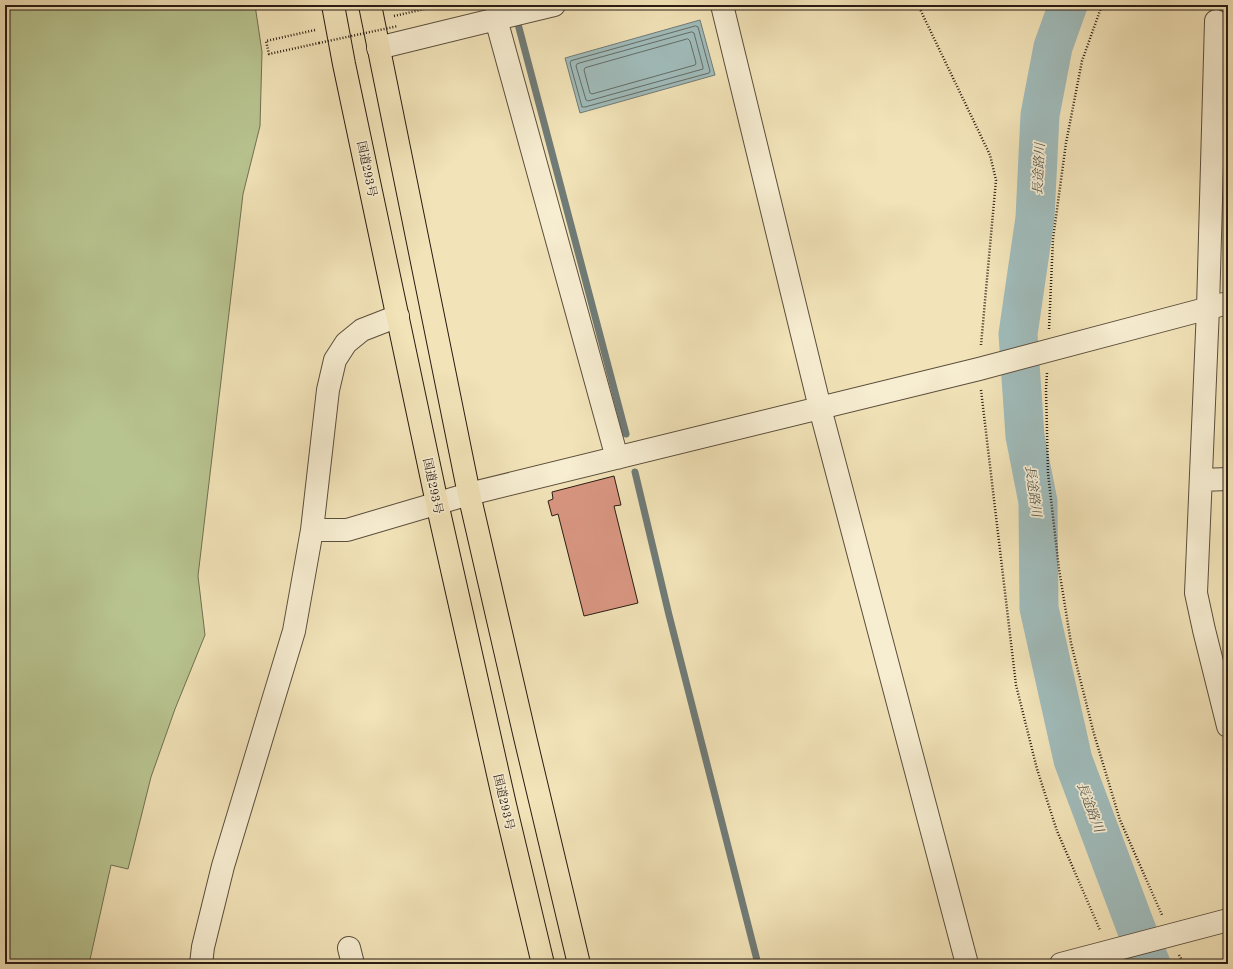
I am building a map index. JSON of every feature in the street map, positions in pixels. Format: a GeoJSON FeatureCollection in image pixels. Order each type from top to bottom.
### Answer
{"type":"FeatureCollection","features":[{"type":"Feature","properties":{"kind":"highway","name":"国道293号"},"geometry":{"type":"LineString","coordinates":[[333,5],[344,64],[437,503],[505,806],[543,964]]}},
{"type":"Feature","properties":{"kind":"highway"},"geometry":{"type":"LineString","coordinates":[[370,5],[470,494],[523,730],[579,964]]}},
{"type":"Feature","properties":{"kind":"street"},"geometry":{"type":"LineString","coordinates":[[378,48],[554,5]]}},
{"type":"Feature","properties":{"kind":"street"},"geometry":{"type":"LineString","coordinates":[[722,5],[820,408],[967,964]]}},
{"type":"Feature","properties":{"kind":"street"},"geometry":{"type":"LineString","coordinates":[[496,19],[617,458]]}},
{"type":"Feature","properties":{"kind":"street"},"geometry":{"type":"LineString","coordinates":[[1216,21],[1218,306],[1201,480],[1196,593],[1228,726]]}},
{"type":"Feature","properties":{"kind":"street"},"geometry":{"type":"LineString","coordinates":[[312,530],[347,530],[470,494],[984,368],[1218,306]]}},
{"type":"Feature","properties":{"kind":"street"},"geometry":{"type":"LineString","coordinates":[[201,964],[203,947],[223,866],[294,631],[312,530],[328,390],[335,360],[346,344],[362,330],[398,316]]}},
{"type":"Feature","properties":{"kind":"street"},"geometry":{"type":"LineString","coordinates":[[1201,480],[1228,479]]}},
{"type":"Feature","properties":{"kind":"street"},"geometry":{"type":"LineString","coordinates":[[1061,964],[1228,920]]}},
{"type":"Feature","properties":{"kind":"path"},"geometry":{"type":"LineString","coordinates":[[404,14],[442,5]]}},
{"type":"Feature","properties":{"kind":"path"},"geometry":{"type":"LineString","coordinates":[[918,5],[990,155],[996,180],[984,368],[996,524],[1016,685],[1037,769],[1057,831],[1114,950]]}},
{"type":"Feature","properties":{"kind":"path"},"geometry":{"type":"LineString","coordinates":[[1102,5],[1082,61],[1066,143],[1053,239],[1046,352],[1048,473],[1059,568],[1071,644],[1094,734],[1120,820],[1167,936],[1184,964]]}},
{"type":"Feature","properties":{"kind":"path"},"geometry":{"type":"LineString","coordinates":[[321,28],[266,41],[269,54],[398,26]]}},
{"type":"Feature","properties":{"kind":"green space"},"geometry":{"type":"Polygon","coordinates":[[[5,5],[255,5],[262,52],[260,126],[243,194],[198,576],[205,635],[175,709],[151,777],[128,869],[111,865],[89,964],[5,964],[5,5]]]}},
{"type":"Feature","properties":{"kind":"water"},"geometry":{"type":"Polygon","coordinates":[[[700,20],[715,75],[580,113],[565,58],[700,20]]]}},
{"type":"Feature","properties":{"kind":"building"},"geometry":{"type":"Polygon","coordinates":[[[614,476],[621,505],[614,506],[638,603],[584,616],[558,514],[552,516],[548,501],[553,499],[552,492],[614,476]]]}},
{"type":"Feature","properties":{"kind":"waterway","name":"長途路川"},"geometry":{"type":"LineString","coordinates":[[1068,5],[1053,47],[1040,115],[1035,218],[1018,334],[1025,436],[1038,502],[1039,608],[1073,760],[1151,964]]}},
{"type":"Feature","properties":{"kind":"waterway"},"geometry":{"type":"LineString","coordinates":[[518,24],[626,434]]}},
{"type":"Feature","properties":{"kind":"waterway"},"geometry":{"type":"LineString","coordinates":[[635,472],[669,615],[758,964]]}}]}
